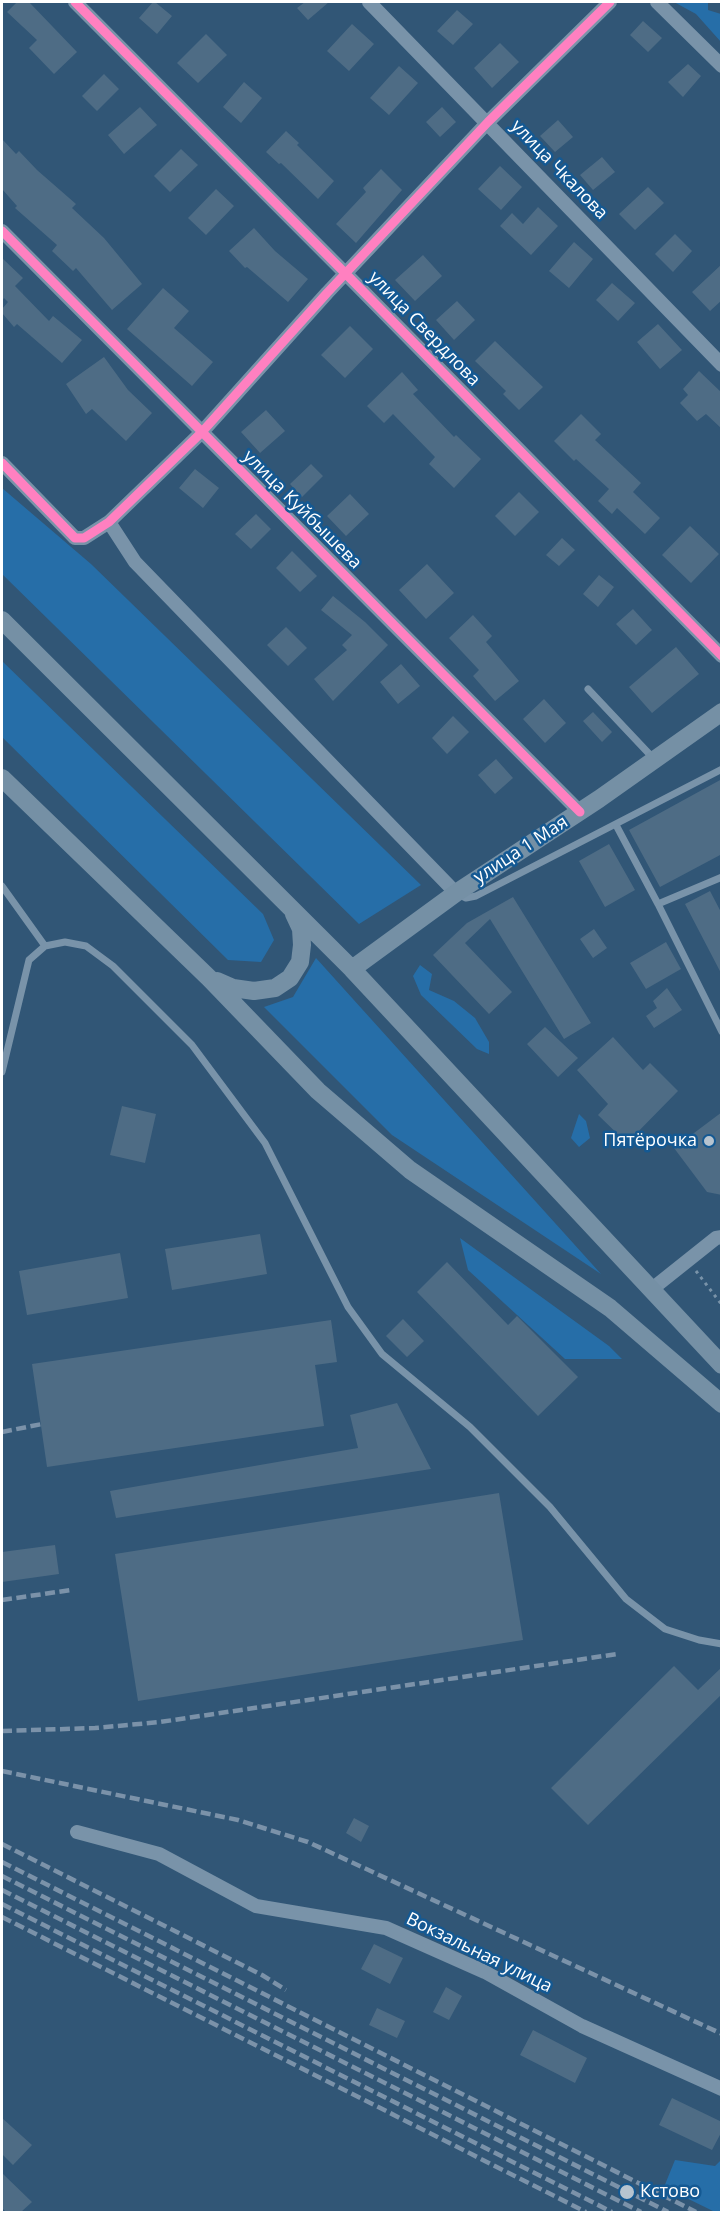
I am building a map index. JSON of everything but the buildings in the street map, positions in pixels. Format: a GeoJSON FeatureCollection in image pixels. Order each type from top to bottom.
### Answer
{"type":"FeatureCollection","features":[{"type":"Feature","properties":{"kind":"main road"},"geometry":{"type":"LineString","coordinates":[[2,620],[352,969],[722,1365]]}},
{"type":"Feature","properties":{"kind":"main road","name":"улица 1 Мая"},"geometry":{"type":"LineString","coordinates":[[352,969],[456,893],[580,812],[722,712]]}},
{"type":"Feature","properties":{"kind":"main road"},"geometry":{"type":"LineString","coordinates":[[2,778],[209,978],[318,1091],[410,1170],[610,1308],[722,1404]]}},
{"type":"Feature","properties":{"kind":"main road"},"geometry":{"type":"LineString","coordinates":[[209,978],[233,988],[254,991],[275,988],[290,978],[300,962],[302,945],[301,929],[293,911]]}},
{"type":"Feature","properties":{"kind":"street","name":"улица Свердлова"},"geometry":{"type":"LineString","coordinates":[[75,2],[722,656]]}},
{"type":"Feature","properties":{"kind":"street","name":"улица Чкалова"},"geometry":{"type":"LineString","coordinates":[[369,2],[722,365]]}},
{"type":"Feature","properties":{"kind":"street"},"geometry":{"type":"LineString","coordinates":[[2,463],[75,538],[84,538],[109,522],[202,432],[488,122],[610,2]]}},
{"type":"Feature","properties":{"kind":"street"},"geometry":{"type":"LineString","coordinates":[[657,2],[722,66]]}},
{"type":"Feature","properties":{"kind":"street","name":"улица Куйбышева"},"geometry":{"type":"LineString","coordinates":[[2,231],[580,812]]}},
{"type":"Feature","properties":{"kind":"street"},"geometry":{"type":"LineString","coordinates":[[109,522],[135,562],[456,893]]}},
{"type":"Feature","properties":{"kind":"street"},"geometry":{"type":"LineString","coordinates":[[652,1289],[720,1236]]}},
{"type":"Feature","properties":{"kind":"street","name":"Вокзальная улица"},"geometry":{"type":"LineString","coordinates":[[77,1832],[159,1854],[256,1906],[386,1928],[485,1972],[582,2026],[722,2089]]}},
{"type":"Feature","properties":{"kind":"lane"},"geometry":{"type":"LineString","coordinates":[[588,689],[655,760]]}},
{"type":"Feature","properties":{"kind":"lane"},"geometry":{"type":"LineString","coordinates":[[456,893],[466,897],[476,896],[722,770]]}},
{"type":"Feature","properties":{"kind":"lane"},"geometry":{"type":"LineString","coordinates":[[616,825],[722,1032]]}},
{"type":"Feature","properties":{"kind":"lane"},"geometry":{"type":"LineString","coordinates":[[658,904],[722,877]]}},
{"type":"Feature","properties":{"kind":"lane"},"geometry":{"type":"LineString","coordinates":[[2,886],[45,946]]}},
{"type":"Feature","properties":{"kind":"lane"},"geometry":{"type":"LineString","coordinates":[[2,1072],[29,960],[45,946],[65,942],[86,946],[113,966],[192,1046],[265,1143],[348,1307],[382,1354],[470,1427],[542,1499],[626,1599],[665,1629],[699,1640],[722,1644]]}},
{"type":"Feature","properties":{"kind":"path"},"geometry":{"type":"LineString","coordinates":[[688,1260],[722,1305]]}},
{"type":"Feature","properties":{"kind":"shaded area"},"geometry":{"type":"Polygon","coordinates":[[[674,2],[708,2],[708,10],[721,14],[721,42],[696,14],[674,2]]]}},
{"type":"Feature","properties":{"kind":"shaded area"},"geometry":{"type":"Polygon","coordinates":[[[2,488],[91,564],[421,885],[359,924],[2,574],[2,488]]]}},
{"type":"Feature","properties":{"kind":"shaded area"},"geometry":{"type":"Polygon","coordinates":[[[2,661],[263,914],[274,940],[261,962],[228,960],[2,737],[2,661]]]}},
{"type":"Feature","properties":{"kind":"shaded area"},"geometry":{"type":"Polygon","coordinates":[[[316,958],[601,1274],[392,1135],[264,1007],[293,997],[316,958]]]}},
{"type":"Feature","properties":{"kind":"shaded area"},"geometry":{"type":"Polygon","coordinates":[[[420,965],[432,974],[429,990],[454,1001],[475,1018],[489,1042],[489,1054],[477,1049],[421,995],[413,976],[420,965]]]}},
{"type":"Feature","properties":{"kind":"shaded area"},"geometry":{"type":"Polygon","coordinates":[[[579,1114],[586,1121],[590,1138],[579,1147],[571,1138],[579,1114]]]}},
{"type":"Feature","properties":{"kind":"shaded area"},"geometry":{"type":"Polygon","coordinates":[[[460,1238],[609,1346],[622,1359],[565,1359],[468,1270],[460,1238]]]}},
{"type":"Feature","properties":{"kind":"shaded area"},"geometry":{"type":"Polygon","coordinates":[[[675,2160],[715,2166],[721,2160],[721,2212],[715,2212],[664,2187],[675,2160]]]}},
{"type":"Feature","properties":{"kind":"railway"},"geometry":{"type":"LineString","coordinates":[[2,1432],[42,1424]]}},
{"type":"Feature","properties":{"kind":"railway"},"geometry":{"type":"LineString","coordinates":[[2,1600],[71,1590]]}},
{"type":"Feature","properties":{"kind":"railway"},"geometry":{"type":"LineString","coordinates":[[2,1731],[95,1728],[160,1722],[617,1654]]}},
{"type":"Feature","properties":{"kind":"railway"},"geometry":{"type":"LineString","coordinates":[[2,1771],[238,1820],[308,1842],[722,2034]]}},
{"type":"Feature","properties":{"kind":"railway"},"geometry":{"type":"LineString","coordinates":[[2,1844],[262,1975],[286,1990]]}},
{"type":"Feature","properties":{"kind":"railway"},"geometry":{"type":"LineString","coordinates":[[2,1862],[696,2212]]}},
{"type":"Feature","properties":{"kind":"railway"},"geometry":{"type":"LineString","coordinates":[[2,1876],[668,2212]]}},
{"type":"Feature","properties":{"kind":"railway"},"geometry":{"type":"LineString","coordinates":[[2,1890],[641,2212]]}},
{"type":"Feature","properties":{"kind":"railway"},"geometry":{"type":"LineString","coordinates":[[2,1904],[612,2212]]}},
{"type":"Feature","properties":{"kind":"railway"},"geometry":{"type":"LineString","coordinates":[[2,1917],[586,2212]]}},
{"type":"Feature","properties":{"kind":"cycle path"},"geometry":{"type":"LineString","coordinates":[[75,2],[722,656]]}},
{"type":"Feature","properties":{"kind":"cycle path"},"geometry":{"type":"LineString","coordinates":[[2,463],[75,538],[84,538],[109,522],[202,432],[327,293],[488,122],[610,2]]}},
{"type":"Feature","properties":{"kind":"cycle path"},"geometry":{"type":"LineString","coordinates":[[2,231],[580,812]]}},
{"type":"Feature","properties":{"kind":"place","name":"Пятёрочка"},"geometry":{"type":"Point","coordinates":[709,1141]}},
{"type":"Feature","properties":{"kind":"place","name":"Кстово"},"geometry":{"type":"Point","coordinates":[627,2192]}}]}
